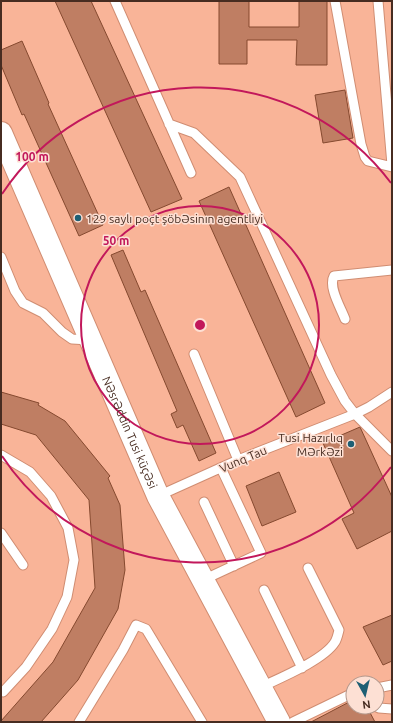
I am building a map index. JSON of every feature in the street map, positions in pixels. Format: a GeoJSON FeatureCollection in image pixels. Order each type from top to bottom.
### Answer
{"type":"FeatureCollection","features":[{"type":"Feature","properties":{"kind":"main road","name":"Nəsrəddin Tusi küçəsi"},"geometry":{"type":"LineString","coordinates":[[1,133],[158,496],[279,722]]}},
{"type":"Feature","properties":{"kind":"lane"},"geometry":{"type":"LineString","coordinates":[[115,1],[191,173]]}},
{"type":"Feature","properties":{"kind":"lane"},"geometry":{"type":"LineString","coordinates":[[335,1],[361,144],[365,157],[368,161],[392,166],[378,1]]}},
{"type":"Feature","properties":{"kind":"lane"},"geometry":{"type":"LineString","coordinates":[[169,124],[194,133],[240,176],[331,375],[345,401],[355,414],[392,452]]}},
{"type":"Feature","properties":{"kind":"lane"},"geometry":{"type":"LineString","coordinates":[[1,257],[15,291],[23,303],[43,313],[62,332],[72,339],[90,340]]}},
{"type":"Feature","properties":{"kind":"lane"},"geometry":{"type":"LineString","coordinates":[[345,319],[333,288],[332,280],[334,276],[392,270]]}},
{"type":"Feature","properties":{"kind":"lane"},"geometry":{"type":"LineString","coordinates":[[194,354],[238,460]]}},
{"type":"Feature","properties":{"kind":"lane","name":"Vunq Tau"},"geometry":{"type":"LineString","coordinates":[[158,496],[238,460],[355,414],[392,392]]}},
{"type":"Feature","properties":{"kind":"lane"},"geometry":{"type":"LineString","coordinates":[[1,455],[30,472],[51,496],[68,528],[74,560],[67,597],[52,629],[26,667],[2,692]]}},
{"type":"Feature","properties":{"kind":"lane"},"geometry":{"type":"LineString","coordinates":[[203,580],[261,553],[221,468]]}},
{"type":"Feature","properties":{"kind":"lane"},"geometry":{"type":"LineString","coordinates":[[204,502],[234,566]]}},
{"type":"Feature","properties":{"kind":"lane"},"geometry":{"type":"LineString","coordinates":[[1,533],[23,565]]}},
{"type":"Feature","properties":{"kind":"lane"},"geometry":{"type":"LineString","coordinates":[[261,687],[302,668],[324,654],[335,642],[339,630],[308,568]]}},
{"type":"Feature","properties":{"kind":"lane"},"geometry":{"type":"LineString","coordinates":[[264,590],[302,668]]}},
{"type":"Feature","properties":{"kind":"lane"},"geometry":{"type":"LineString","coordinates":[[79,722],[136,625],[146,629],[202,722]]}},
{"type":"Feature","properties":{"kind":"lane"},"geometry":{"type":"LineString","coordinates":[[293,722],[345,697]]}},
{"type":"Feature","properties":{"kind":"building"},"geometry":{"type":"Polygon","coordinates":[[[55,1],[91,1],[182,199],[151,212],[55,1]]]}},
{"type":"Feature","properties":{"kind":"building"},"geometry":{"type":"Polygon","coordinates":[[[219,1],[249,1],[249,27],[299,27],[299,1],[327,1],[327,65],[296,65],[297,40],[247,40],[247,64],[219,64],[219,1]]]}},
{"type":"Feature","properties":{"kind":"building"},"geometry":{"type":"Polygon","coordinates":[[[22,41],[49,103],[48,104],[103,225],[79,236],[24,114],[22,115],[1,65],[1,50],[22,41]]]}},
{"type":"Feature","properties":{"kind":"building"},"geometry":{"type":"Polygon","coordinates":[[[345,90],[353,138],[323,143],[315,95],[345,90]]]}},
{"type":"Feature","properties":{"kind":"building"},"geometry":{"type":"Polygon","coordinates":[[[229,187],[325,403],[296,417],[199,201],[229,187]]]}},
{"type":"Feature","properties":{"kind":"building"},"geometry":{"type":"Polygon","coordinates":[[[123,250],[141,292],[145,290],[216,453],[199,461],[183,425],[177,428],[171,414],[177,411],[111,255],[123,250]]]}},
{"type":"Feature","properties":{"kind":"building"},"geometry":{"type":"Polygon","coordinates":[[[1,392],[39,403],[38,405],[65,421],[110,476],[108,478],[120,505],[125,570],[118,609],[78,680],[41,722],[1,721],[53,662],[95,588],[89,500],[36,435],[1,424],[1,392]]]}},
{"type":"Feature","properties":{"kind":"building"},"geometry":{"type":"Polygon","coordinates":[[[360,427],[392,497],[392,531],[357,549],[342,519],[354,513],[323,443],[360,427]]]}},
{"type":"Feature","properties":{"kind":"building"},"geometry":{"type":"Polygon","coordinates":[[[279,472],[296,512],[262,526],[246,486],[279,472]]]}},
{"type":"Feature","properties":{"kind":"building"},"geometry":{"type":"Polygon","coordinates":[[[392,615],[392,661],[383,665],[363,627],[392,615]]]}},
{"type":"Feature","properties":{"kind":"building"},"geometry":{"type":"Polygon","coordinates":[[[345,704],[345,715],[371,715],[375,722],[311,722],[345,704]]]}},
{"type":"Feature","properties":{"kind":"place","name":"129 saylı poçt şöbəsinın agentliyi"},"geometry":{"type":"Point","coordinates":[78,218]}},
{"type":"Feature","properties":{"kind":"place","name":"Tusi Hazırlıq Mərkəzi"},"geometry":{"type":"Point","coordinates":[351,444]}}]}
